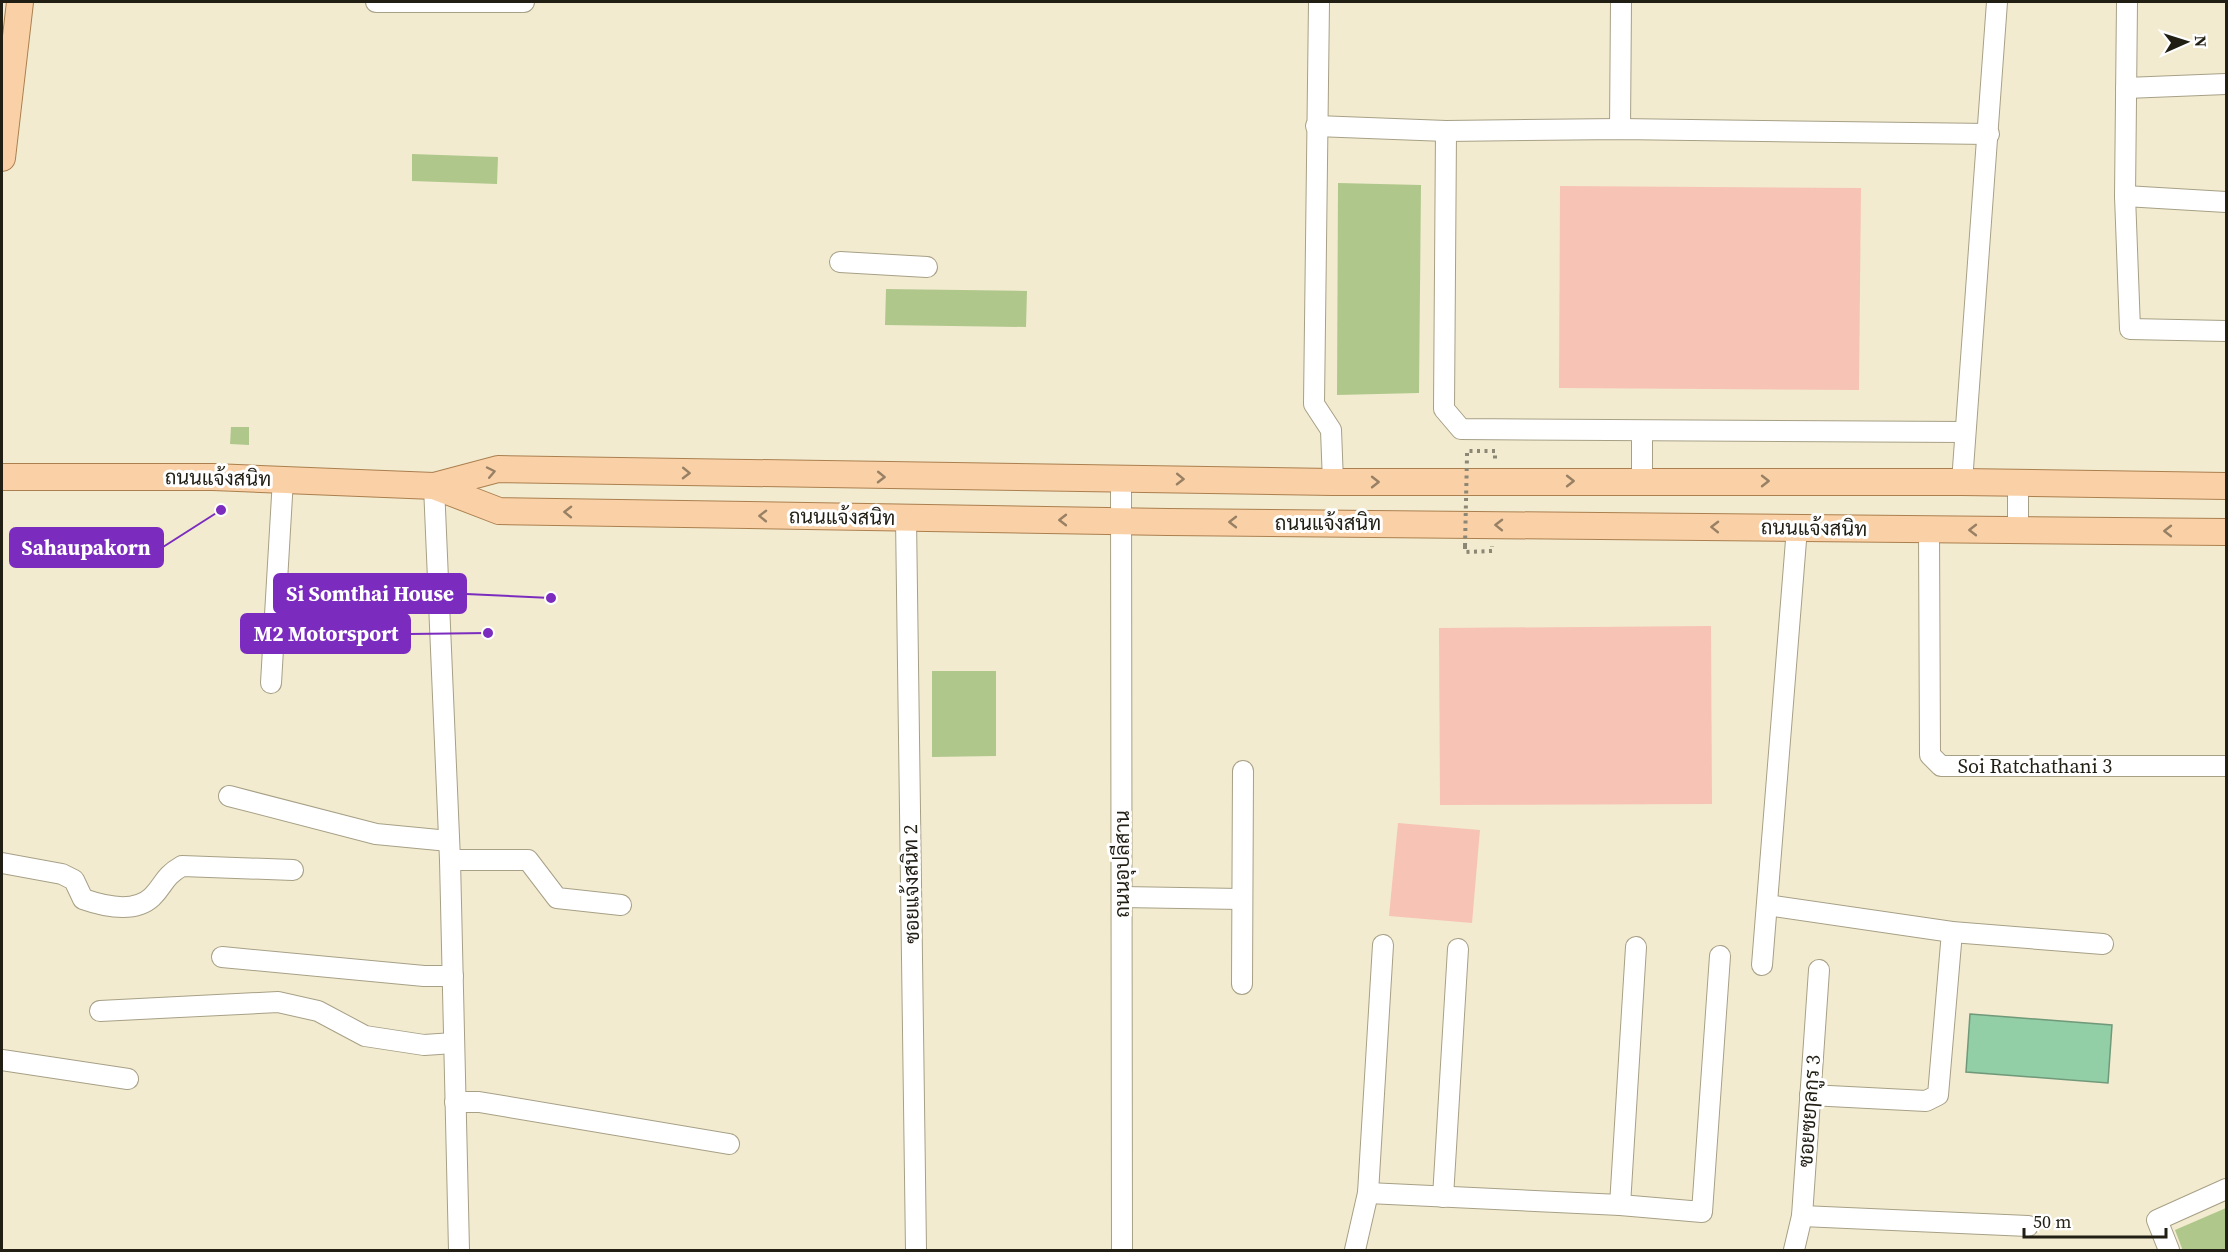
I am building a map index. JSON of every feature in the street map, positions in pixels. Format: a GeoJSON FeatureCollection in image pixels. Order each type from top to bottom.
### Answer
{"type":"FeatureCollection","features":[{"type":"Feature","properties":{"kind":"main road"},"geometry":{"type":"LineString","coordinates":[[2,158],[14,7]]}},
{"type":"Feature","properties":{"kind":"main road","name":"ถนนแจ้งสนิท"},"geometry":{"type":"LineString","coordinates":[[2,477],[213,477],[435,486],[498,469],[960,478],[1121,477],[1333,482],[1962,482],[2226,486]]}},
{"type":"Feature","properties":{"kind":"main road","name":"ถนนแจ้งสนิท"},"geometry":{"type":"LineString","coordinates":[[435,486],[499,511],[1122,521],[2226,532]]}},
{"type":"Feature","properties":{"kind":"street"},"geometry":{"type":"LineString","coordinates":[[376,2],[524,2]]}},
{"type":"Feature","properties":{"kind":"street"},"geometry":{"type":"LineString","coordinates":[[1319,2],[1314,404],[1331,430],[1333,482]]}},
{"type":"Feature","properties":{"kind":"street"},"geometry":{"type":"LineString","coordinates":[[1620,129],[1621,2]]}},
{"type":"Feature","properties":{"kind":"street"},"geometry":{"type":"LineString","coordinates":[[1962,482],[1997,2]]}},
{"type":"Feature","properties":{"kind":"street"},"geometry":{"type":"LineString","coordinates":[[2127,2],[2125,196],[2130,328],[2226,331]]}},
{"type":"Feature","properties":{"kind":"street"},"geometry":{"type":"LineString","coordinates":[[2126,88],[2226,84]]}},
{"type":"Feature","properties":{"kind":"street"},"geometry":{"type":"LineString","coordinates":[[1316,126],[1446,131],[1620,129],[1989,134]]}},
{"type":"Feature","properties":{"kind":"street"},"geometry":{"type":"LineString","coordinates":[[1446,131],[1444,409],[1461,429],[1964,432]]}},
{"type":"Feature","properties":{"kind":"street"},"geometry":{"type":"LineString","coordinates":[[2125,196],[2226,202]]}},
{"type":"Feature","properties":{"kind":"street"},"geometry":{"type":"LineString","coordinates":[[840,262],[927,267]]}},
{"type":"Feature","properties":{"kind":"street"},"geometry":{"type":"LineString","coordinates":[[1642,431],[1642,481]]}},
{"type":"Feature","properties":{"kind":"street","name":"ถนนอุปลีสาน"},"geometry":{"type":"LineString","coordinates":[[1121,477],[1122,1251]]}},
{"type":"Feature","properties":{"kind":"street"},"geometry":{"type":"LineString","coordinates":[[271,683],[283,479]]}},
{"type":"Feature","properties":{"kind":"street"},"geometry":{"type":"LineString","coordinates":[[2018,483],[2018,530]]}},
{"type":"Feature","properties":{"kind":"street"},"geometry":{"type":"LineString","coordinates":[[435,486],[453,976],[459,1251]]}},
{"type":"Feature","properties":{"kind":"street","name":"ซอยแจ้งสนิท 2"},"geometry":{"type":"LineString","coordinates":[[906,518],[916,1251]]}},
{"type":"Feature","properties":{"kind":"street"},"geometry":{"type":"LineString","coordinates":[[1762,965],[1797,528]]}},
{"type":"Feature","properties":{"kind":"street","name":"Soi Ratchathani 3"},"geometry":{"type":"LineString","coordinates":[[1929,530],[1930,755],[1941,766],[2226,766]]}},
{"type":"Feature","properties":{"kind":"street"},"geometry":{"type":"LineString","coordinates":[[1242,984],[1243,771]]}},
{"type":"Feature","properties":{"kind":"street"},"geometry":{"type":"LineString","coordinates":[[229,796],[376,834],[449,850],[528,860],[557,898],[621,905]]}},
{"type":"Feature","properties":{"kind":"street"},"geometry":{"type":"LineString","coordinates":[[2,863],[62,874],[75,880],[83,899],[106,907],[136,906],[152,897],[167,875],[182,866],[293,870]]}},
{"type":"Feature","properties":{"kind":"street"},"geometry":{"type":"LineString","coordinates":[[1122,897],[1241,899]]}},
{"type":"Feature","properties":{"kind":"street"},"geometry":{"type":"LineString","coordinates":[[1767,905],[1952,932],[2103,944]]}},
{"type":"Feature","properties":{"kind":"street"},"geometry":{"type":"LineString","coordinates":[[1810,1095],[1926,1101],[1938,1095],[1952,932]]}},
{"type":"Feature","properties":{"kind":"street"},"geometry":{"type":"LineString","coordinates":[[1355,1251],[1368,1193],[1383,945]]}},
{"type":"Feature","properties":{"kind":"street"},"geometry":{"type":"LineString","coordinates":[[1620,1205],[1636,947]]}},
{"type":"Feature","properties":{"kind":"street"},"geometry":{"type":"LineString","coordinates":[[1443,1197],[1458,949]]}},
{"type":"Feature","properties":{"kind":"street"},"geometry":{"type":"LineString","coordinates":[[1368,1193],[1620,1205],[1702,1212],[1720,956]]}},
{"type":"Feature","properties":{"kind":"street"},"geometry":{"type":"LineString","coordinates":[[222,957],[424,976],[453,976]]}},
{"type":"Feature","properties":{"kind":"street","name":"ซอยซยๅลกูร 3"},"geometry":{"type":"LineString","coordinates":[[1794,1251],[1802,1216],[1819,970]]}},
{"type":"Feature","properties":{"kind":"street"},"geometry":{"type":"LineString","coordinates":[[100,1011],[278,1002],[318,1011],[365,1036],[424,1045],[454,1043]]}},
{"type":"Feature","properties":{"kind":"street"},"geometry":{"type":"LineString","coordinates":[[2,1060],[128,1079]]}},
{"type":"Feature","properties":{"kind":"street"},"geometry":{"type":"LineString","coordinates":[[455,1102],[479,1102],[729,1144]]}},
{"type":"Feature","properties":{"kind":"street"},"geometry":{"type":"LineString","coordinates":[[2169,1251],[2157,1220],[2226,1189]]}},
{"type":"Feature","properties":{"kind":"street"},"geometry":{"type":"LineString","coordinates":[[1802,1216],[2028,1226]]}},
{"type":"Feature","properties":{"kind":"path"},"geometry":{"type":"LineString","coordinates":[[1492,552],[1465,552],[1467,451],[1495,451]]}},
{"type":"Feature","properties":{"kind":"shaded area"},"geometry":{"type":"Polygon","coordinates":[[[1560,186],[1861,188],[1859,390],[1559,388],[1560,186]]]}},
{"type":"Feature","properties":{"kind":"shaded area"},"geometry":{"type":"Polygon","coordinates":[[[1711,626],[1712,804],[1440,805],[1439,628],[1711,626]]]}},
{"type":"Feature","properties":{"kind":"shaded area"},"geometry":{"type":"Polygon","coordinates":[[[1398,823],[1480,830],[1472,923],[1389,916],[1398,823]]]}},
{"type":"Feature","properties":{"kind":"shaded area"},"geometry":{"type":"Polygon","coordinates":[[[1970,1014],[2112,1025],[2108,1083],[1966,1072],[1970,1014]]]}},
{"type":"Feature","properties":{"kind":"building"},"geometry":{"type":"Polygon","coordinates":[[[412,154],[498,157],[497,184],[412,181],[412,154]]]}},
{"type":"Feature","properties":{"kind":"building"},"geometry":{"type":"Polygon","coordinates":[[[1338,183],[1421,185],[1419,393],[1337,395],[1338,183]]]}},
{"type":"Feature","properties":{"kind":"building"},"geometry":{"type":"Polygon","coordinates":[[[886,289],[1027,291],[1026,327],[885,325],[886,289]]]}},
{"type":"Feature","properties":{"kind":"building"},"geometry":{"type":"Polygon","coordinates":[[[231,427],[249,427],[249,445],[230,444],[231,427]]]}},
{"type":"Feature","properties":{"kind":"building"},"geometry":{"type":"Polygon","coordinates":[[[932,671],[996,671],[996,756],[932,757],[932,671]]]}},
{"type":"Feature","properties":{"kind":"building"},"geometry":{"type":"Polygon","coordinates":[[[2226,1208],[2226,1251],[2183,1251],[2175,1230],[2226,1208]]]}},
{"type":"Feature","properties":{"kind":"place","name":"Sahaupakorn"},"geometry":{"type":"Point","coordinates":[221,510]}},
{"type":"Feature","properties":{"kind":"place","name":"Si Somthai House"},"geometry":{"type":"Point","coordinates":[551,598]}},
{"type":"Feature","properties":{"kind":"place","name":"M2 Motorsport"},"geometry":{"type":"Point","coordinates":[488,633]}}]}
